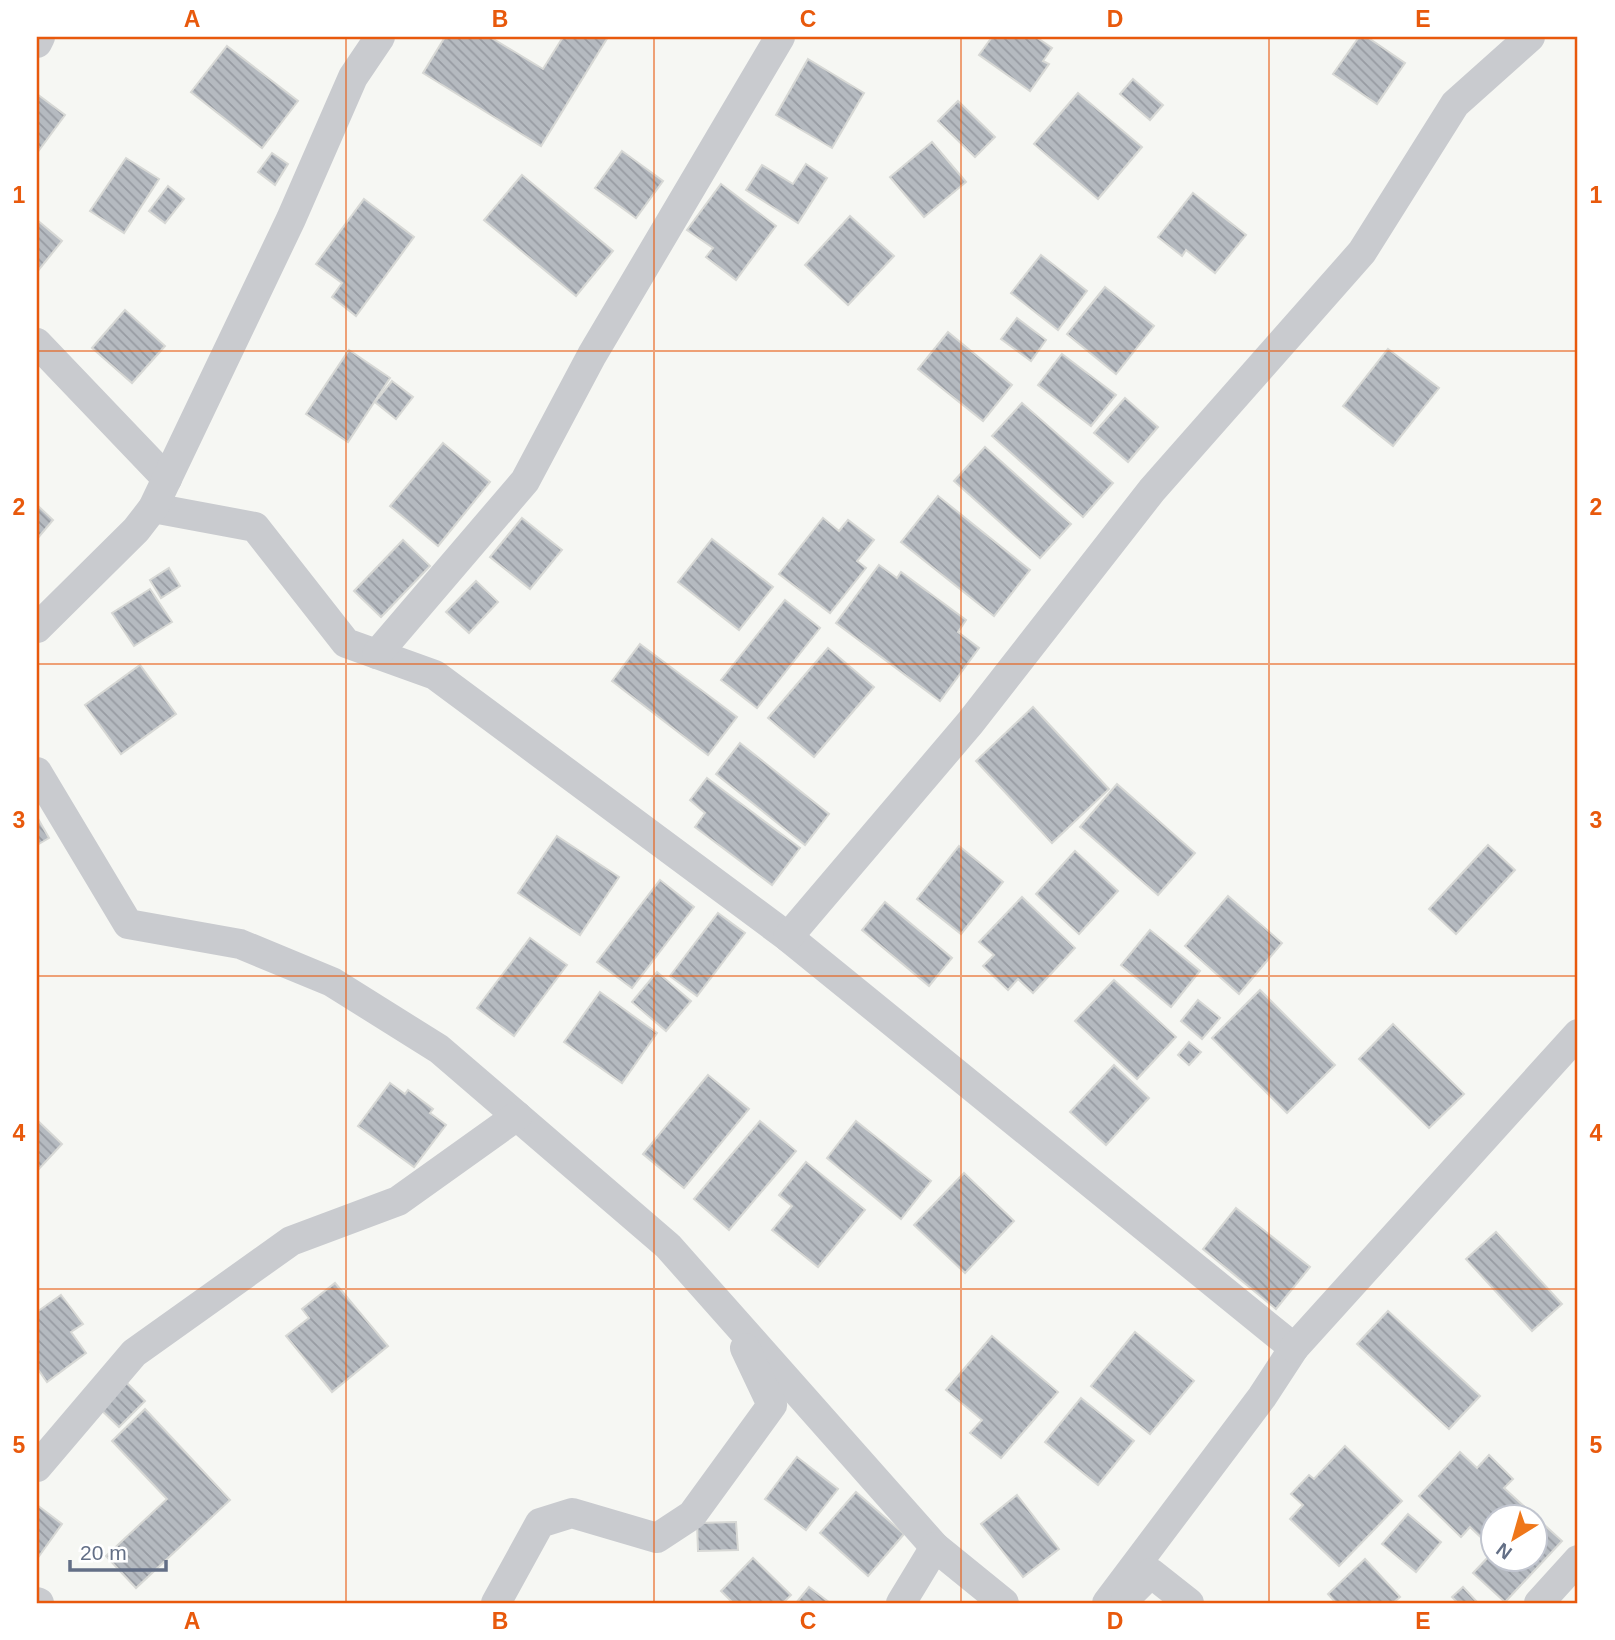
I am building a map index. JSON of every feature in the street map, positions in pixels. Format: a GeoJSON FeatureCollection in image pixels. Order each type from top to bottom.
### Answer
{"type":"FeatureCollection","features":[{"type":"Feature","properties":{"kind":"street"},"geometry":{"type":"LineString","coordinates":[[37,43],[40,37]]}},
{"type":"Feature","properties":{"kind":"street"},"geometry":{"type":"LineString","coordinates":[[37,628],[136,530],[153,508],[291,219],[353,76],[380,37]]}},
{"type":"Feature","properties":{"kind":"street"},"geometry":{"type":"LineString","coordinates":[[377,654],[525,481],[592,355],[780,37]]}},
{"type":"Feature","properties":{"kind":"street"},"geometry":{"type":"LineString","coordinates":[[788,937],[970,723],[1152,490],[1362,252],[1455,104],[1530,37]]}},
{"type":"Feature","properties":{"kind":"street"},"geometry":{"type":"LineString","coordinates":[[37,343],[167,479]]}},
{"type":"Feature","properties":{"kind":"street"},"geometry":{"type":"LineString","coordinates":[[153,508],[255,527],[346,643],[435,675],[788,937],[1294,1348]]}},
{"type":"Feature","properties":{"kind":"street"},"geometry":{"type":"LineString","coordinates":[[37,772],[128,924],[240,944],[332,982],[439,1049],[668,1246],[935,1547],[1004,1603]]}},
{"type":"Feature","properties":{"kind":"street"},"geometry":{"type":"LineString","coordinates":[[1107,1603],[1262,1397],[1294,1348],[1578,1034]]}},
{"type":"Feature","properties":{"kind":"street"},"geometry":{"type":"LineString","coordinates":[[37,1467],[134,1353],[291,1241],[398,1201],[517,1116]]}},
{"type":"Feature","properties":{"kind":"street"},"geometry":{"type":"LineString","coordinates":[[496,1603],[540,1523],[572,1513],[657,1538],[692,1516],[772,1405],[748,1351],[668,1246]]}},
{"type":"Feature","properties":{"kind":"street"},"geometry":{"type":"LineString","coordinates":[[901,1603],[935,1547]]}},
{"type":"Feature","properties":{"kind":"street"},"geometry":{"type":"LineString","coordinates":[[1539,1603],[1578,1560]]}},
{"type":"Feature","properties":{"kind":"street"},"geometry":{"type":"LineString","coordinates":[[1121,1603],[1151,1573],[1188,1603]]}},
{"type":"Feature","properties":{"kind":"building"},"geometry":{"type":"Polygon","coordinates":[[[445,37],[490,37],[543,69],[563,37],[608,37],[541,146],[423,73],[445,37]]]}},
{"type":"Feature","properties":{"kind":"building"},"geometry":{"type":"Polygon","coordinates":[[[992,37],[1036,37],[1052,48],[1043,61],[1049,64],[1030,91],[979,55],[992,37]]]}},
{"type":"Feature","properties":{"kind":"building"},"geometry":{"type":"Polygon","coordinates":[[[1359,37],[1367,37],[1405,63],[1377,104],[1333,74],[1359,37]]]}},
{"type":"Feature","properties":{"kind":"building"},"geometry":{"type":"Polygon","coordinates":[[[227,46],[298,101],[262,148],[191,92],[227,46]]]}},
{"type":"Feature","properties":{"kind":"building"},"geometry":{"type":"Polygon","coordinates":[[[808,59],[864,93],[832,148],[776,115],[808,59]]]}},
{"type":"Feature","properties":{"kind":"building"},"geometry":{"type":"Polygon","coordinates":[[[1133,79],[1163,105],[1150,120],[1120,94],[1133,79]]]}},
{"type":"Feature","properties":{"kind":"building"},"geometry":{"type":"Polygon","coordinates":[[[1078,93],[1142,147],[1098,199],[1034,144],[1078,93]]]}},
{"type":"Feature","properties":{"kind":"building"},"geometry":{"type":"Polygon","coordinates":[[[37,94],[65,115],[37,153],[37,94]]]}},
{"type":"Feature","properties":{"kind":"building"},"geometry":{"type":"Polygon","coordinates":[[[958,101],[995,137],[975,157],[938,121],[958,101]]]}},
{"type":"Feature","properties":{"kind":"building"},"geometry":{"type":"Polygon","coordinates":[[[932,142],[966,182],[924,217],[890,177],[932,142]]]}},
{"type":"Feature","properties":{"kind":"building"},"geometry":{"type":"Polygon","coordinates":[[[622,151],[663,181],[636,218],[595,188],[622,151]]]}},
{"type":"Feature","properties":{"kind":"building"},"geometry":{"type":"Polygon","coordinates":[[[272,153],[288,164],[275,185],[258,172],[272,153]]]}},
{"type":"Feature","properties":{"kind":"building"},"geometry":{"type":"Polygon","coordinates":[[[126,158],[159,179],[124,233],[90,211],[126,158]]]}},
{"type":"Feature","properties":{"kind":"building"},"geometry":{"type":"Polygon","coordinates":[[[806,164],[827,178],[798,223],[746,190],[762,165],[793,184],[806,164]]]}},
{"type":"Feature","properties":{"kind":"building"},"geometry":{"type":"Polygon","coordinates":[[[522,175],[613,251],[576,296],[484,220],[522,175]]]}},
{"type":"Feature","properties":{"kind":"building"},"geometry":{"type":"Polygon","coordinates":[[[721,184],[776,226],[736,280],[706,257],[713,248],[687,230],[721,184]]]}},
{"type":"Feature","properties":{"kind":"building"},"geometry":{"type":"Polygon","coordinates":[[[168,186],[184,199],[165,223],[149,211],[168,186]]]}},
{"type":"Feature","properties":{"kind":"building"},"geometry":{"type":"Polygon","coordinates":[[[1193,193],[1246,235],[1215,273],[1186,250],[1182,256],[1158,237],[1193,193]]]}},
{"type":"Feature","properties":{"kind":"building"},"geometry":{"type":"Polygon","coordinates":[[[364,199],[414,237],[356,316],[332,297],[342,283],[316,264],[364,199]]]}},
{"type":"Feature","properties":{"kind":"building"},"geometry":{"type":"Polygon","coordinates":[[[850,216],[894,256],[848,305],[805,265],[850,216]]]}},
{"type":"Feature","properties":{"kind":"building"},"geometry":{"type":"Polygon","coordinates":[[[37,220],[62,241],[37,272],[37,220]]]}},
{"type":"Feature","properties":{"kind":"building"},"geometry":{"type":"Polygon","coordinates":[[[1041,255],[1087,291],[1058,330],[1011,293],[1041,255]]]}},
{"type":"Feature","properties":{"kind":"building"},"geometry":{"type":"Polygon","coordinates":[[[1105,287],[1154,326],[1116,374],[1067,334],[1105,287]]]}},
{"type":"Feature","properties":{"kind":"building"},"geometry":{"type":"Polygon","coordinates":[[[125,310],[165,346],[132,383],[92,348],[125,310]]]}},
{"type":"Feature","properties":{"kind":"building"},"geometry":{"type":"Polygon","coordinates":[[[1017,318],[1046,340],[1031,361],[1001,339],[1017,318]]]}},
{"type":"Feature","properties":{"kind":"building"},"geometry":{"type":"Polygon","coordinates":[[[948,332],[1012,385],[983,421],[918,369],[948,332]]]}},
{"type":"Feature","properties":{"kind":"building"},"geometry":{"type":"Polygon","coordinates":[[[1388,349],[1439,388],[1393,446],[1343,406],[1388,349]]]}},
{"type":"Feature","properties":{"kind":"building"},"geometry":{"type":"Polygon","coordinates":[[[349,350],[390,378],[348,442],[306,414],[349,350]]]}},
{"type":"Feature","properties":{"kind":"building"},"geometry":{"type":"Polygon","coordinates":[[[1062,354],[1116,395],[1091,426],[1038,385],[1062,354]]]}},
{"type":"Feature","properties":{"kind":"building"},"geometry":{"type":"Polygon","coordinates":[[[392,381],[413,397],[396,419],[375,402],[392,381]]]}},
{"type":"Feature","properties":{"kind":"building"},"geometry":{"type":"Polygon","coordinates":[[[1125,398],[1158,427],[1128,462],[1094,433],[1125,398]]]}},
{"type":"Feature","properties":{"kind":"building"},"geometry":{"type":"Polygon","coordinates":[[[1022,403],[1113,483],[1083,517],[992,436],[1022,403]]]}},
{"type":"Feature","properties":{"kind":"building"},"geometry":{"type":"Polygon","coordinates":[[[443,443],[490,482],[438,546],[390,506],[443,443]]]}},
{"type":"Feature","properties":{"kind":"building"},"geometry":{"type":"Polygon","coordinates":[[[985,447],[1071,524],[1040,558],[954,481],[985,447]]]}},
{"type":"Feature","properties":{"kind":"building"},"geometry":{"type":"Polygon","coordinates":[[[938,496],[1030,570],[994,616],[901,542],[938,496]]]}},
{"type":"Feature","properties":{"kind":"building"},"geometry":{"type":"Polygon","coordinates":[[[37,505],[53,520],[37,539],[37,505]]]}},
{"type":"Feature","properties":{"kind":"building"},"geometry":{"type":"Polygon","coordinates":[[[522,518],[562,550],[530,589],[490,557],[522,518]]]}},
{"type":"Feature","properties":{"kind":"building"},"geometry":{"type":"Polygon","coordinates":[[[823,518],[839,531],[848,520],[874,540],[857,561],[866,568],[830,613],[779,574],[823,518]]]}},
{"type":"Feature","properties":{"kind":"building"},"geometry":{"type":"Polygon","coordinates":[[[712,539],[773,587],[739,630],[678,582],[712,539]]]}},
{"type":"Feature","properties":{"kind":"building"},"geometry":{"type":"Polygon","coordinates":[[[403,540],[430,566],[381,617],[354,591],[403,540]]]}},
{"type":"Feature","properties":{"kind":"building"},"geometry":{"type":"Polygon","coordinates":[[[879,565],[897,578],[901,572],[966,620],[958,632],[979,648],[940,701],[836,623],[879,565]]]}},
{"type":"Feature","properties":{"kind":"building"},"geometry":{"type":"Polygon","coordinates":[[[169,568],[180,586],[161,598],[150,580],[169,568]]]}},
{"type":"Feature","properties":{"kind":"building"},"geometry":{"type":"Polygon","coordinates":[[[476,581],[498,602],[469,633],[446,612],[476,581]]]}},
{"type":"Feature","properties":{"kind":"building"},"geometry":{"type":"Polygon","coordinates":[[[150,589],[172,622],[134,646],[112,613],[150,589]]]}},
{"type":"Feature","properties":{"kind":"building"},"geometry":{"type":"Polygon","coordinates":[[[785,600],[820,628],[757,708],[721,680],[785,600]]]}},
{"type":"Feature","properties":{"kind":"building"},"geometry":{"type":"Polygon","coordinates":[[[640,644],[737,717],[708,755],[612,681],[640,644]]]}},
{"type":"Feature","properties":{"kind":"building"},"geometry":{"type":"Polygon","coordinates":[[[828,648],[874,687],[814,757],[768,718],[828,648]]]}},
{"type":"Feature","properties":{"kind":"building"},"geometry":{"type":"Polygon","coordinates":[[[140,665],[176,714],[121,754],[85,705],[140,665]]]}},
{"type":"Feature","properties":{"kind":"building"},"geometry":{"type":"Polygon","coordinates":[[[1033,707],[1109,789],[1052,843],[976,761],[1033,707]]]}},
{"type":"Feature","properties":{"kind":"building"},"geometry":{"type":"Polygon","coordinates":[[[740,743],[829,814],[805,845],[716,774],[740,743]]]}},
{"type":"Feature","properties":{"kind":"building"},"geometry":{"type":"Polygon","coordinates":[[[707,778],[800,848],[772,885],[695,827],[705,813],[690,800],[707,778]]]}},
{"type":"Feature","properties":{"kind":"building"},"geometry":{"type":"Polygon","coordinates":[[[1117,784],[1195,853],[1158,895],[1080,827],[1117,784]]]}},
{"type":"Feature","properties":{"kind":"building"},"geometry":{"type":"Polygon","coordinates":[[[37,817],[49,838],[37,845],[37,817]]]}},
{"type":"Feature","properties":{"kind":"building"},"geometry":{"type":"Polygon","coordinates":[[[557,836],[619,877],[580,935],[518,893],[557,836]]]}},
{"type":"Feature","properties":{"kind":"building"},"geometry":{"type":"Polygon","coordinates":[[[1488,845],[1515,870],[1456,934],[1429,909],[1488,845]]]}},
{"type":"Feature","properties":{"kind":"building"},"geometry":{"type":"Polygon","coordinates":[[[959,846],[1003,882],[961,934],[917,899],[959,846]]]}},
{"type":"Feature","properties":{"kind":"building"},"geometry":{"type":"Polygon","coordinates":[[[1075,851],[1118,891],[1079,934],[1036,894],[1075,851]]]}},
{"type":"Feature","properties":{"kind":"building"},"geometry":{"type":"Polygon","coordinates":[[[660,880],[694,907],[632,988],[597,962],[660,880]]]}},
{"type":"Feature","properties":{"kind":"building"},"geometry":{"type":"Polygon","coordinates":[[[1228,896],[1282,943],[1239,994],[1185,946],[1228,896]]]}},
{"type":"Feature","properties":{"kind":"building"},"geometry":{"type":"Polygon","coordinates":[[[1022,897],[1075,948],[1033,993],[1018,979],[1008,990],[983,966],[994,955],[979,942],[1022,897]]]}},
{"type":"Feature","properties":{"kind":"building"},"geometry":{"type":"Polygon","coordinates":[[[885,902],[952,958],[929,986],[862,930],[885,902]]]}},
{"type":"Feature","properties":{"kind":"building"},"geometry":{"type":"Polygon","coordinates":[[[718,913],[745,933],[697,996],[670,976],[718,913]]]}},
{"type":"Feature","properties":{"kind":"building"},"geometry":{"type":"Polygon","coordinates":[[[1150,930],[1200,971],[1171,1007],[1121,965],[1150,930]]]}},
{"type":"Feature","properties":{"kind":"building"},"geometry":{"type":"Polygon","coordinates":[[[530,938],[567,965],[514,1036],[477,1008],[530,938]]]}},
{"type":"Feature","properties":{"kind":"building"},"geometry":{"type":"Polygon","coordinates":[[[657,972],[691,1001],[666,1031],[632,1002],[657,972]]]}},
{"type":"Feature","properties":{"kind":"building"},"geometry":{"type":"Polygon","coordinates":[[[1114,980],[1176,1037],[1137,1079],[1075,1021],[1114,980]]]}},
{"type":"Feature","properties":{"kind":"building"},"geometry":{"type":"Polygon","coordinates":[[[1260,990],[1335,1065],[1287,1113],[1212,1038],[1260,990]]]}},
{"type":"Feature","properties":{"kind":"building"},"geometry":{"type":"Polygon","coordinates":[[[600,992],[657,1033],[622,1083],[564,1042],[600,992]]]}},
{"type":"Feature","properties":{"kind":"building"},"geometry":{"type":"Polygon","coordinates":[[[1198,1000],[1220,1018],[1202,1039],[1181,1021],[1198,1000]]]}},
{"type":"Feature","properties":{"kind":"building"},"geometry":{"type":"Polygon","coordinates":[[[1393,1024],[1464,1094],[1429,1128],[1359,1059],[1393,1024]]]}},
{"type":"Feature","properties":{"kind":"building"},"geometry":{"type":"Polygon","coordinates":[[[1189,1042],[1201,1052],[1189,1065],[1178,1055],[1189,1042]]]}},
{"type":"Feature","properties":{"kind":"building"},"geometry":{"type":"Polygon","coordinates":[[[1114,1065],[1149,1098],[1106,1145],[1070,1112],[1114,1065]]]}},
{"type":"Feature","properties":{"kind":"building"},"geometry":{"type":"Polygon","coordinates":[[[708,1075],[749,1109],[684,1188],[643,1154],[708,1075]]]}},
{"type":"Feature","properties":{"kind":"building"},"geometry":{"type":"Polygon","coordinates":[[[390,1083],[405,1094],[408,1090],[433,1109],[430,1113],[446,1125],[414,1167],[358,1126],[390,1083]]]}},
{"type":"Feature","properties":{"kind":"building"},"geometry":{"type":"Polygon","coordinates":[[[37,1120],[62,1144],[37,1171],[37,1120]]]}},
{"type":"Feature","properties":{"kind":"building"},"geometry":{"type":"Polygon","coordinates":[[[760,1121],[796,1151],[729,1230],[694,1199],[760,1121]]]}},
{"type":"Feature","properties":{"kind":"building"},"geometry":{"type":"Polygon","coordinates":[[[856,1121],[931,1181],[901,1219],[827,1158],[856,1121]]]}},
{"type":"Feature","properties":{"kind":"building"},"geometry":{"type":"Polygon","coordinates":[[[806,1162],[865,1210],[818,1267],[772,1230],[792,1206],[779,1195],[806,1162]]]}},
{"type":"Feature","properties":{"kind":"building"},"geometry":{"type":"Polygon","coordinates":[[[964,1173],[1014,1221],[965,1273],[914,1225],[964,1173]]]}},
{"type":"Feature","properties":{"kind":"building"},"geometry":{"type":"Polygon","coordinates":[[[1236,1208],[1310,1267],[1276,1309],[1203,1249],[1236,1208]]]}},
{"type":"Feature","properties":{"kind":"building"},"geometry":{"type":"Polygon","coordinates":[[[1496,1232],[1562,1304],[1532,1331],[1466,1259],[1496,1232]]]}},
{"type":"Feature","properties":{"kind":"building"},"geometry":{"type":"Polygon","coordinates":[[[335,1283],[388,1346],[332,1392],[286,1336],[309,1318],[302,1309],[335,1283]]]}},
{"type":"Feature","properties":{"kind":"building"},"geometry":{"type":"Polygon","coordinates":[[[61,1295],[83,1324],[71,1332],[86,1353],[47,1382],[37,1368],[37,1312],[61,1295]]]}},
{"type":"Feature","properties":{"kind":"building"},"geometry":{"type":"Polygon","coordinates":[[[1388,1311],[1480,1396],[1449,1429],[1357,1344],[1388,1311]]]}},
{"type":"Feature","properties":{"kind":"building"},"geometry":{"type":"Polygon","coordinates":[[[1135,1332],[1194,1381],[1150,1434],[1091,1386],[1135,1332]]]}},
{"type":"Feature","properties":{"kind":"building"},"geometry":{"type":"Polygon","coordinates":[[[992,1336],[1058,1392],[1001,1458],[970,1433],[982,1420],[946,1390],[992,1336]]]}},
{"type":"Feature","properties":{"kind":"building"},"geometry":{"type":"Polygon","coordinates":[[[121,1377],[145,1401],[119,1427],[95,1404],[121,1377]]]}},
{"type":"Feature","properties":{"kind":"building"},"geometry":{"type":"Polygon","coordinates":[[[1081,1398],[1134,1441],[1098,1485],[1045,1442],[1081,1398]]]}},
{"type":"Feature","properties":{"kind":"building"},"geometry":{"type":"Polygon","coordinates":[[[145,1409],[230,1500],[136,1588],[106,1556],[167,1499],[112,1441],[145,1409]]]}},
{"type":"Feature","properties":{"kind":"building"},"geometry":{"type":"Polygon","coordinates":[[[1345,1446],[1402,1501],[1339,1566],[1290,1519],[1303,1505],[1291,1494],[1309,1475],[1314,1479],[1345,1446]]]}},
{"type":"Feature","properties":{"kind":"building"},"geometry":{"type":"Polygon","coordinates":[[[1460,1452],[1477,1468],[1489,1455],[1513,1479],[1504,1488],[1522,1504],[1478,1504],[1478,1535],[1470,1527],[1461,1537],[1419,1496],[1460,1452]]]}},
{"type":"Feature","properties":{"kind":"building"},"geometry":{"type":"Polygon","coordinates":[[[797,1457],[838,1489],[806,1530],[765,1499],[797,1457]]]}},
{"type":"Feature","properties":{"kind":"building"},"geometry":{"type":"Polygon","coordinates":[[[856,1492],[904,1534],[868,1576],[820,1533],[856,1492]]]}},
{"type":"Feature","properties":{"kind":"building"},"geometry":{"type":"Polygon","coordinates":[[[1017,1495],[1059,1549],[1023,1577],[981,1524],[1017,1495]]]}},
{"type":"Feature","properties":{"kind":"building"},"geometry":{"type":"Polygon","coordinates":[[[37,1505],[62,1524],[37,1559],[37,1505]]]}},
{"type":"Feature","properties":{"kind":"building"},"geometry":{"type":"Polygon","coordinates":[[[1408,1514],[1441,1542],[1416,1572],[1382,1544],[1408,1514]]]}},
{"type":"Feature","properties":{"kind":"building"},"geometry":{"type":"Polygon","coordinates":[[[736,1522],[738,1550],[698,1551],[697,1523],[736,1522]]]}},
{"type":"Feature","properties":{"kind":"building"},"geometry":{"type":"Polygon","coordinates":[[[1548,1528],[1562,1541],[1548,1556],[1548,1528]]]}},
{"type":"Feature","properties":{"kind":"building"},"geometry":{"type":"Polygon","coordinates":[[[753,1558],[791,1595],[783,1603],[733,1603],[721,1591],[753,1558]]]}},
{"type":"Feature","properties":{"kind":"building"},"geometry":{"type":"Polygon","coordinates":[[[1365,1559],[1400,1597],[1393,1603],[1336,1603],[1328,1594],[1365,1559]]]}},
{"type":"Feature","properties":{"kind":"building"},"geometry":{"type":"Polygon","coordinates":[[[1478,1568],[1478,1574],[1531,1574],[1505,1602],[1473,1573],[1478,1568]]]}},
{"type":"Feature","properties":{"kind":"building"},"geometry":{"type":"Polygon","coordinates":[[[809,1587],[830,1603],[796,1603],[809,1587]]]}},
{"type":"Feature","properties":{"kind":"building"},"geometry":{"type":"Polygon","coordinates":[[[1463,1587],[1478,1603],[1458,1603],[1452,1597],[1463,1587]]]}}]}
